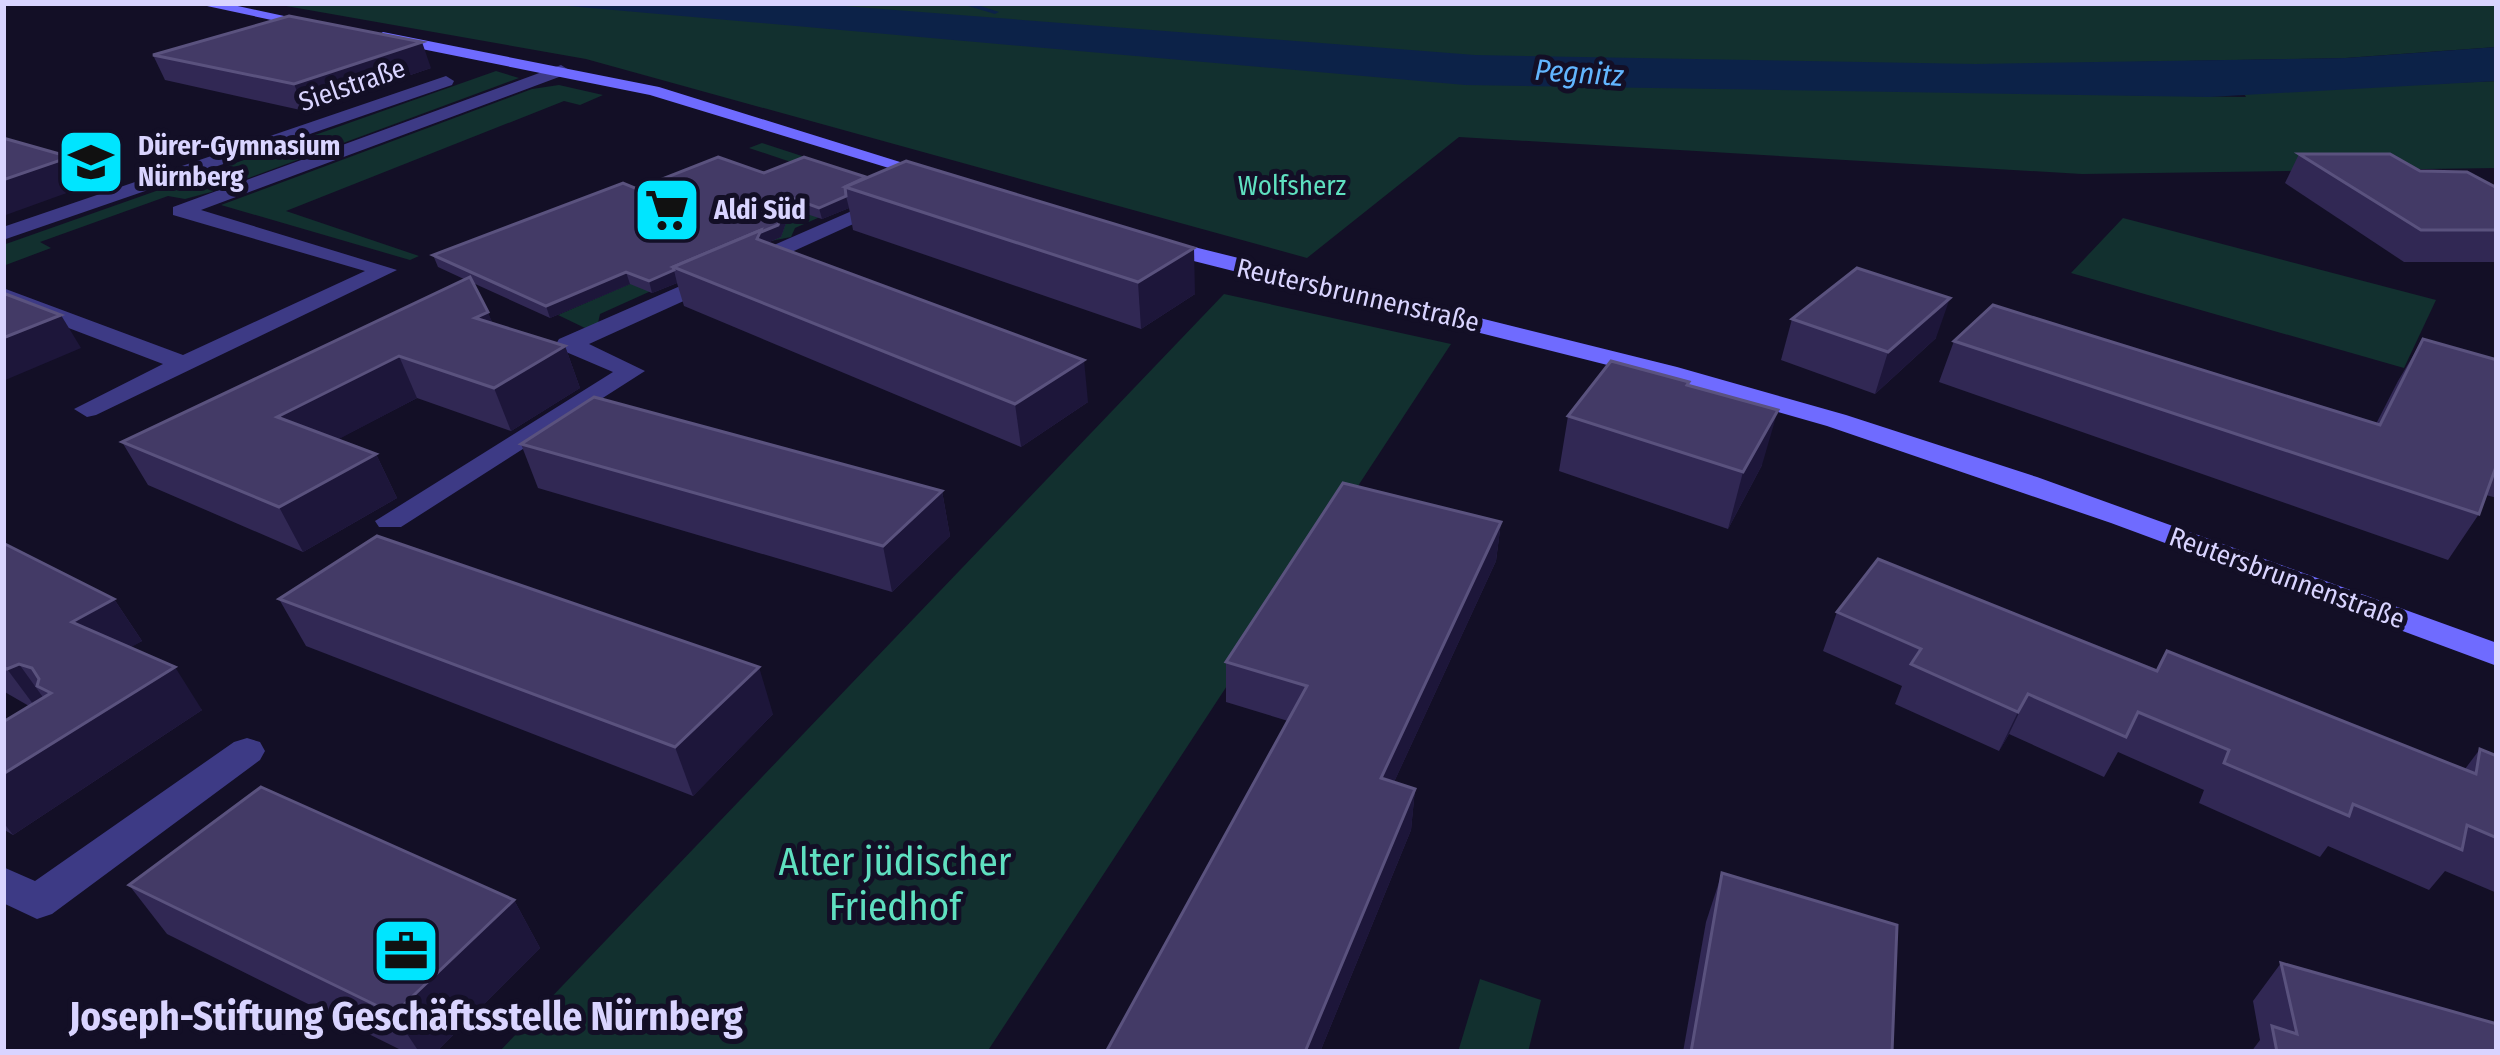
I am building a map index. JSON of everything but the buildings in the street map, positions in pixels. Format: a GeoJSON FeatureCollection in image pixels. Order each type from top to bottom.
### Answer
{"type":"FeatureCollection","features":[{"type":"Feature","properties":{"kind":"street"},"geometry":{"type":"LineString","coordinates":[[200,3],[339,29]]}},
{"type":"Feature","properties":{"kind":"street"},"geometry":{"type":"LineString","coordinates":[[362,33],[561,70],[711,106],[952,181],[568,344],[632,371],[390,521]]}},
{"type":"Feature","properties":{"kind":"street"},"geometry":{"type":"LineString","coordinates":[[87,409],[386,270],[180,211],[561,70]]}},
{"type":"Feature","properties":{"kind":"street","name":"Sielstraße"},"geometry":{"type":"LineString","coordinates":[[3,234],[446,81]]}},
{"type":"Feature","properties":{"kind":"street","name":"Reutersbrunnenstraße"},"geometry":{"type":"LineString","coordinates":[[1131,237],[1260,273],[1574,346],[1786,405],[1972,465],[2497,655]]}},
{"type":"Feature","properties":{"kind":"street"},"geometry":{"type":"LineString","coordinates":[[3,295],[182,363]]}},
{"type":"Feature","properties":{"kind":"street"},"geometry":{"type":"LineString","coordinates":[[3,884],[38,902],[247,752]]}},
{"type":"Feature","properties":{"kind":"green space","name":"Wolfsherz"},"geometry":{"type":"Polygon","coordinates":[[[269,3],[2497,3],[2497,47],[2346,58],[1977,65],[2008,93],[2246,97],[2243,92],[2497,81],[2497,168],[2082,174],[1459,137],[1307,258],[586,59],[269,3]]]}},
{"type":"Feature","properties":{"kind":"green space"},"geometry":{"type":"Polygon","coordinates":[[[496,71],[519,78],[211,192],[185,199],[168,196],[40,242],[51,248],[3,266],[3,245],[496,71]]]}},
{"type":"Feature","properties":{"kind":"green space"},"geometry":{"type":"Polygon","coordinates":[[[559,85],[603,95],[580,105],[564,101],[286,211],[419,256],[410,260],[221,205],[532,89],[559,85]]]}},
{"type":"Feature","properties":{"kind":"green space"},"geometry":{"type":"Polygon","coordinates":[[[762,143],[900,188],[863,198],[795,228],[791,237],[755,244],[600,314],[598,323],[585,328],[558,315],[859,185],[749,148],[762,143]]]}},
{"type":"Feature","properties":{"kind":"green space"},"geometry":{"type":"Polygon","coordinates":[[[2123,218],[2436,300],[2404,368],[2071,273],[2123,218]]]}},
{"type":"Feature","properties":{"kind":"green space","name":"Alter jüdischer Friedhof"},"geometry":{"type":"Polygon","coordinates":[[[1224,294],[1451,344],[987,1052],[499,1052],[1224,294]]]}},
{"type":"Feature","properties":{"kind":"green space"},"geometry":{"type":"Polygon","coordinates":[[[1480,979],[1541,1000],[1528,1052],[1458,1052],[1480,979]]]}},
{"type":"Feature","properties":{"kind":"water","name":"Pegnitz"},"geometry":{"type":"Polygon","coordinates":[[[534,3],[805,3],[1475,55],[1976,64],[2346,58],[2497,47],[2497,81],[2209,97],[1465,85],[534,3]]]}},
{"type":"Feature","properties":{"kind":"waterway"},"geometry":{"type":"LineString","coordinates":[[962,3],[995,12]]}},
{"type":"Feature","properties":{"kind":"place","name":"Dürer-Gymnasium Nürnberg"},"geometry":{"type":"Point","coordinates":[91,162]}},
{"type":"Feature","properties":{"kind":"place","name":"Aldi Süd"},"geometry":{"type":"Point","coordinates":[667,210]}},
{"type":"Feature","properties":{"kind":"place","name":"Joseph-Stiftung Geschäftsstelle Nürnberg"},"geometry":{"type":"Point","coordinates":[406,951]}}]}
